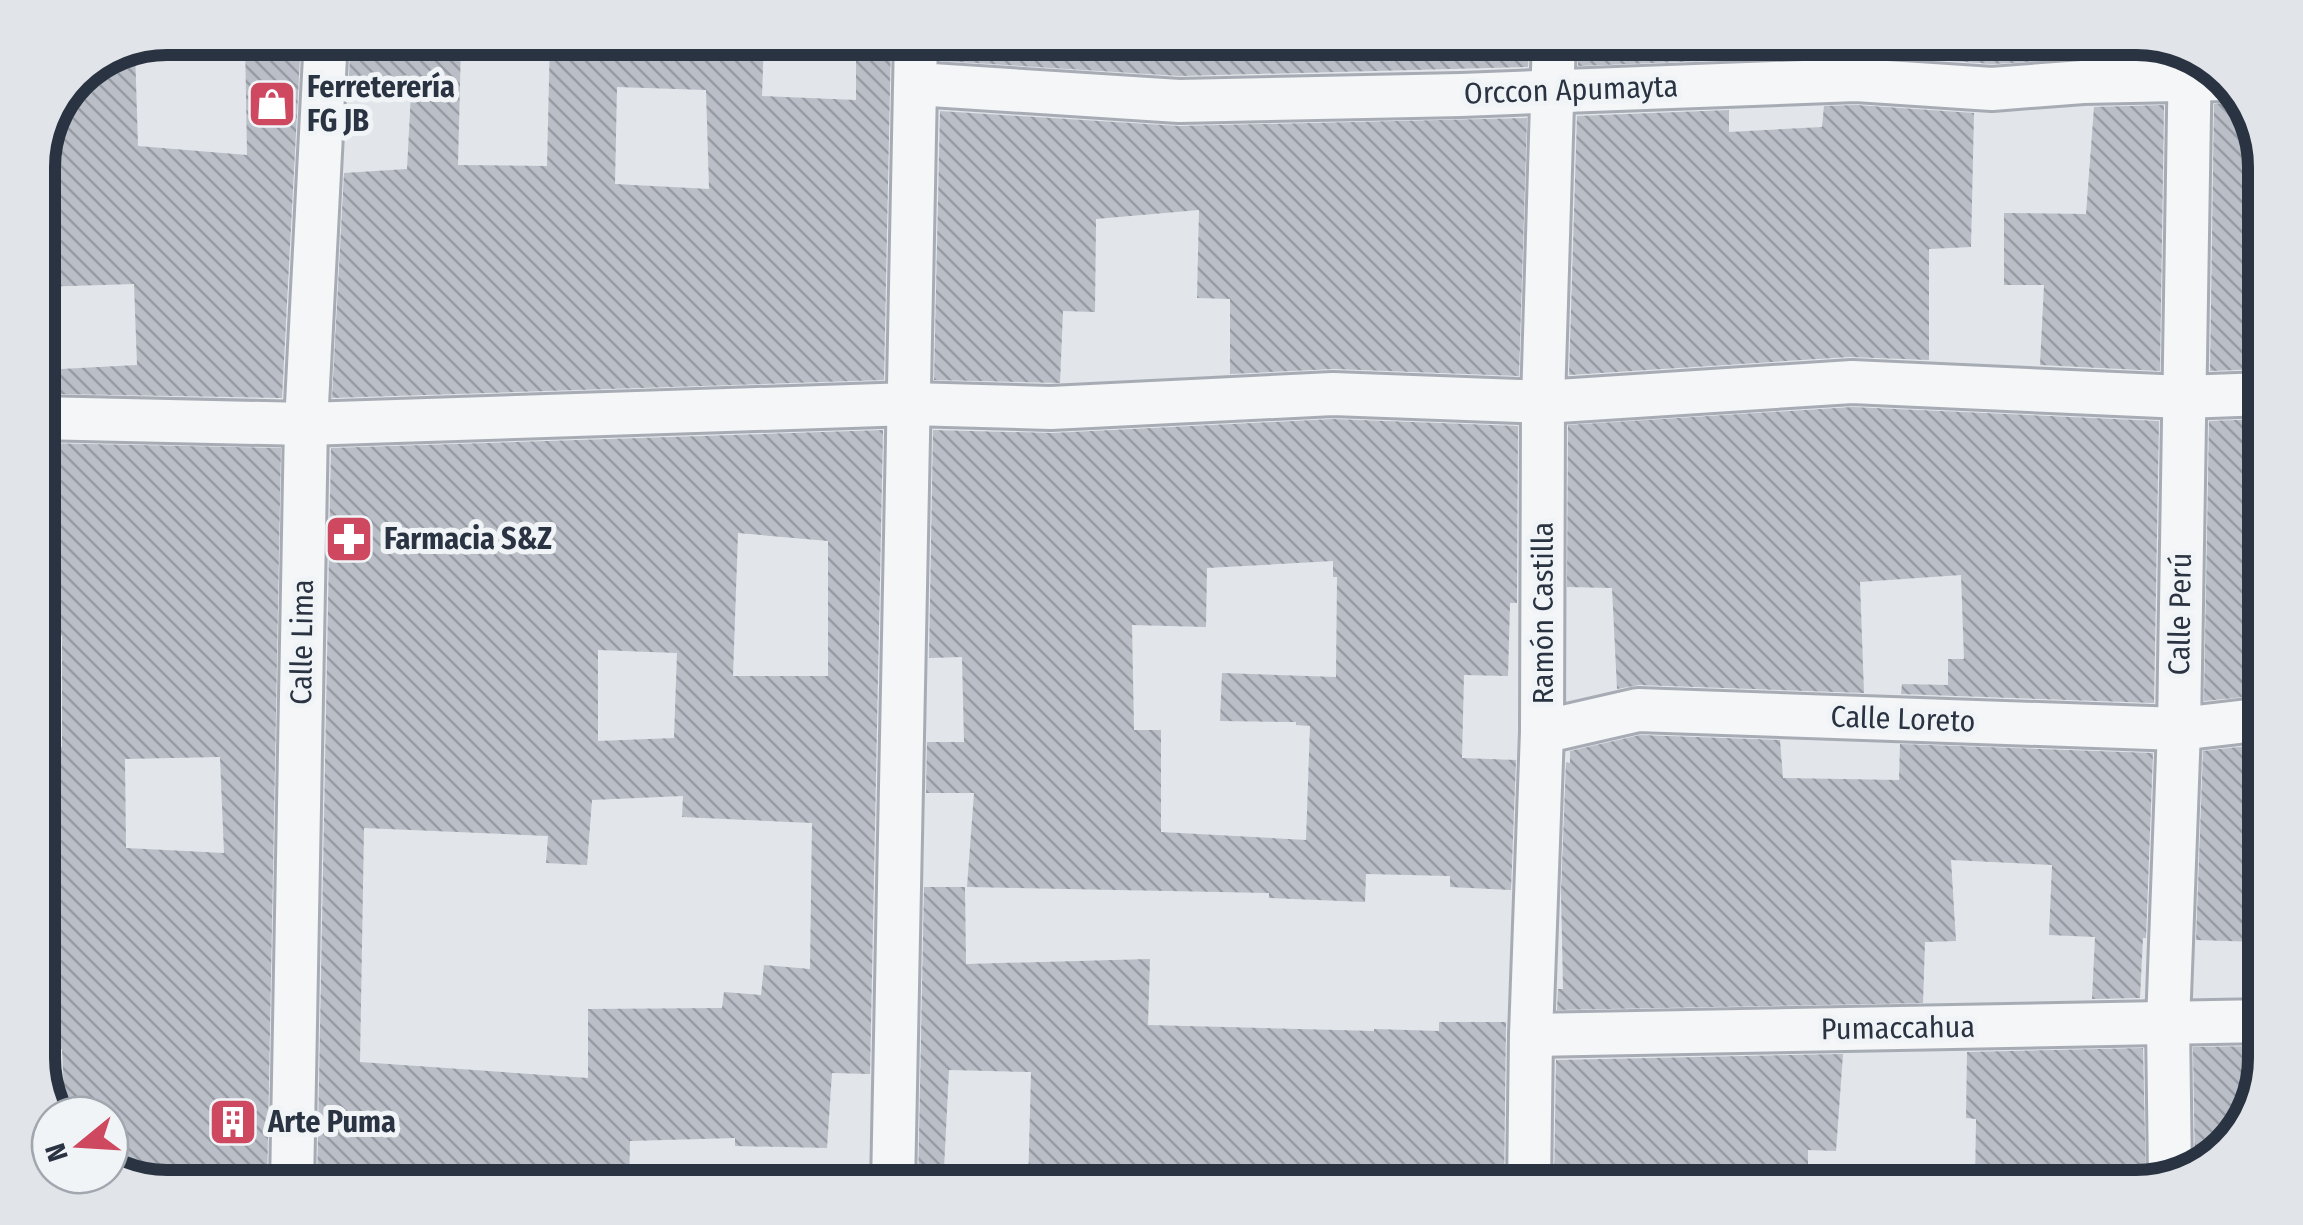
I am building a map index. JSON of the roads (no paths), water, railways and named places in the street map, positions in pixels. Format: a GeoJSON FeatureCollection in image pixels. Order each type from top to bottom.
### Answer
{"type":"FeatureCollection","features":[{"type":"Feature","properties":{"kind":"street","name":"Calle Lima"},"geometry":{"type":"LineString","coordinates":[[292,1170],[306,424],[325,55]]}},
{"type":"Feature","properties":{"kind":"street"},"geometry":{"type":"LineString","coordinates":[[893,1170],[916,55]]}},
{"type":"Feature","properties":{"kind":"street","name":"Ramón Castilla"},"geometry":{"type":"LineString","coordinates":[[1529,1170],[1530,1036],[1542,732],[1543,402],[1554,55]]}},
{"type":"Feature","properties":{"kind":"street","name":"Orccon Apumayta"},"geometry":{"type":"LineString","coordinates":[[916,84],[1179,101],[1856,80],[1992,88],[2192,70]]}},
{"type":"Feature","properties":{"kind":"street","name":"Calle Perú"},"geometry":{"type":"LineString","coordinates":[[2170,1164],[2168,1023],[2179,729],[2183,398],[2201,76]]}},
{"type":"Feature","properties":{"kind":"street"},"geometry":{"type":"LineString","coordinates":[[55,418],[306,424],[910,404],[1051,408],[1333,394],[1543,402],[1852,382],[2183,398],[2248,395]]}},
{"type":"Feature","properties":{"kind":"street","name":"Calle Loreto"},"geometry":{"type":"LineString","coordinates":[[1542,732],[1638,710],[2179,729],[2248,722]]}},
{"type":"Feature","properties":{"kind":"street","name":"Pumaccahua"},"geometry":{"type":"LineString","coordinates":[[1530,1036],[2248,1021]]}},
{"type":"Feature","properties":{"kind":"place","name":"Ferreterería FG JB"},"geometry":{"type":"Point","coordinates":[272,104]}},
{"type":"Feature","properties":{"kind":"place","name":"Farmacia S&Z"},"geometry":{"type":"Point","coordinates":[349,539]}},
{"type":"Feature","properties":{"kind":"place","name":"Arte Puma"},"geometry":{"type":"Point","coordinates":[233,1122]}}]}
